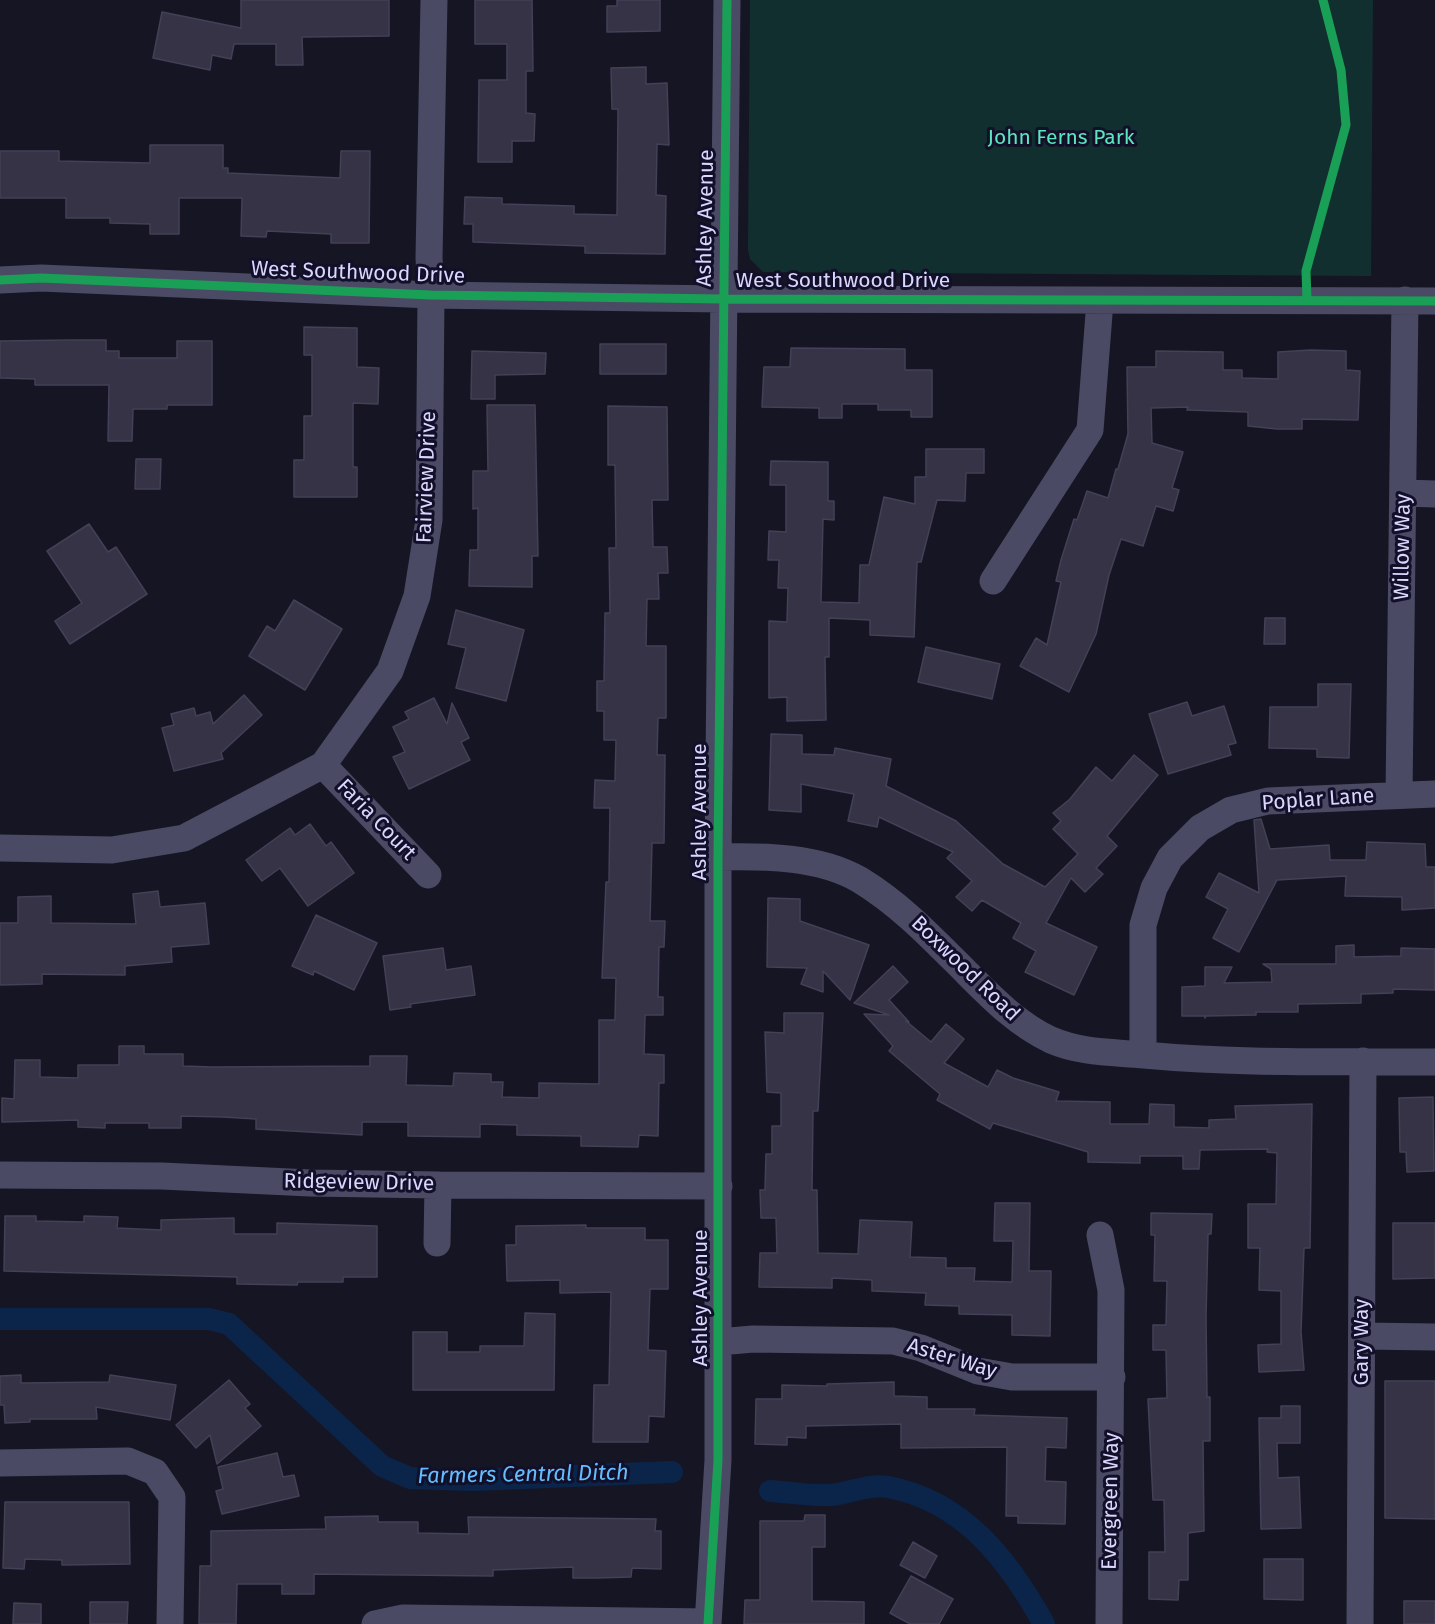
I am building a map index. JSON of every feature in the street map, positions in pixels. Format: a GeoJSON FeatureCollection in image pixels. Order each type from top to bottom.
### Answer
{"type":"FeatureCollection","features":[{"type":"Feature","properties":{"kind":"street","name":"Fairview Drive"},"geometry":{"type":"LineString","coordinates":[[0,848],[112,850],[184,838],[323,765],[390,670],[417,596],[429,520],[431,295],[429,258],[434,0]]}},
{"type":"Feature","properties":{"kind":"street","name":"Ashley Avenue"},"geometry":{"type":"LineString","coordinates":[[708,1623],[718,1460],[718,857],[722,299],[727,0]]}},
{"type":"Feature","properties":{"kind":"street","name":"West Southwood Drive"},"geometry":{"type":"LineString","coordinates":[[0,280],[41,278],[431,295],[722,299],[1435,301]]}},
{"type":"Feature","properties":{"kind":"street","name":"Willow Way"},"geometry":{"type":"LineString","coordinates":[[1399,794],[1405,300]]}},
{"type":"Feature","properties":{"kind":"street"},"geometry":{"type":"LineString","coordinates":[[993,581],[1090,430],[1100,301]]}},
{"type":"Feature","properties":{"kind":"street"},"geometry":{"type":"LineString","coordinates":[[1404,493],[1435,494]]}},
{"type":"Feature","properties":{"kind":"street","name":"Faria Court"},"geometry":{"type":"LineString","coordinates":[[323,765],[428,875]]}},
{"type":"Feature","properties":{"kind":"street","name":"Poplar Lane"},"geometry":{"type":"LineString","coordinates":[[1143,1055],[1143,925],[1154,888],[1170,858],[1200,828],[1231,810],[1268,801],[1435,794]]}},
{"type":"Feature","properties":{"kind":"street","name":"Boxwood Road"},"geometry":{"type":"LineString","coordinates":[[718,857],[753,856],[825,866],[858,879],[907,914],[988,994],[1025,1026],[1079,1050],[1181,1059],[1435,1062]]}},
{"type":"Feature","properties":{"kind":"street","name":"Gary Way"},"geometry":{"type":"LineString","coordinates":[[1360,1624],[1363,1061]]}},
{"type":"Feature","properties":{"kind":"street","name":"Ridgeview Drive"},"geometry":{"type":"LineString","coordinates":[[0,1175],[162,1176],[310,1183],[438,1185],[718,1186]]}},
{"type":"Feature","properties":{"kind":"street"},"geometry":{"type":"LineString","coordinates":[[437,1243],[438,1185]]}},
{"type":"Feature","properties":{"kind":"street","name":"Evergreen Way"},"geometry":{"type":"LineString","coordinates":[[1100,1235],[1111,1290],[1109,1624]]}},
{"type":"Feature","properties":{"kind":"street"},"geometry":{"type":"LineString","coordinates":[[1362,1336],[1435,1336]]}},
{"type":"Feature","properties":{"kind":"street","name":"Aster Way"},"geometry":{"type":"LineString","coordinates":[[719,1342],[753,1339],[893,1341],[921,1347],[978,1371],[1012,1377],[1112,1377]]}},
{"type":"Feature","properties":{"kind":"street"},"geometry":{"type":"LineString","coordinates":[[0,1462],[128,1461],[155,1472],[172,1497],[170,1624]]}},
{"type":"Feature","properties":{"kind":"street"},"geometry":{"type":"LineString","coordinates":[[375,1624],[403,1618],[708,1623]]}},
{"type":"Feature","properties":{"kind":"green space","name":"John Ferns Park"},"geometry":{"type":"Polygon","coordinates":[[[750,0],[1373,0],[1371,276],[763,272],[750,259],[748,250],[750,0]]]}},
{"type":"Feature","properties":{"kind":"building"},"geometry":{"type":"Polygon","coordinates":[[[241,0],[389,0],[389,36],[302,37],[303,65],[276,65],[276,44],[234,44],[231,59],[212,55],[210,70],[153,58],[162,12],[241,28],[241,0]]]}},
{"type":"Feature","properties":{"kind":"building"},"geometry":{"type":"Polygon","coordinates":[[[475,0],[532,0],[533,71],[526,71],[526,113],[535,114],[534,141],[512,141],[512,162],[478,162],[479,80],[507,80],[507,44],[475,44],[475,0]]]}},
{"type":"Feature","properties":{"kind":"building"},"geometry":{"type":"Polygon","coordinates":[[[617,0],[660,0],[660,31],[607,32],[607,6],[617,6],[617,0]]]}},
{"type":"Feature","properties":{"kind":"building"},"geometry":{"type":"Polygon","coordinates":[[[646,67],[646,84],[667,83],[669,145],[657,144],[656,195],[666,196],[665,254],[585,253],[585,246],[473,242],[473,224],[464,224],[465,197],[502,198],[502,204],[574,206],[574,214],[617,215],[618,109],[612,109],[611,68],[646,67]]]}},
{"type":"Feature","properties":{"kind":"building"},"geometry":{"type":"Polygon","coordinates":[[[150,145],[223,145],[223,168],[228,168],[228,173],[340,178],[341,151],[370,151],[369,243],[331,243],[331,234],[267,231],[266,237],[241,236],[242,198],[179,198],[179,234],[150,234],[150,224],[110,223],[110,218],[66,218],[66,198],[0,198],[0,151],[59,151],[59,161],[150,163],[150,145]]]}},
{"type":"Feature","properties":{"kind":"building"},"geometry":{"type":"Polygon","coordinates":[[[304,327],[357,328],[357,367],[379,368],[378,404],[353,403],[353,467],[357,467],[357,497],[294,497],[294,460],[304,460],[304,416],[312,416],[312,355],[304,355],[304,327]]]}},
{"type":"Feature","properties":{"kind":"building"},"geometry":{"type":"Polygon","coordinates":[[[106,340],[106,351],[119,351],[119,358],[177,358],[177,341],[212,341],[212,405],[167,405],[167,409],[133,409],[132,441],[108,441],[109,385],[35,385],[35,379],[0,378],[0,341],[106,340]]]}},
{"type":"Feature","properties":{"kind":"building"},"geometry":{"type":"Polygon","coordinates":[[[600,344],[666,344],[666,374],[600,374],[600,344]]]}},
{"type":"Feature","properties":{"kind":"building"},"geometry":{"type":"Polygon","coordinates":[[[791,348],[905,349],[905,370],[932,370],[932,417],[911,417],[911,410],[878,410],[878,404],[842,404],[842,418],[819,418],[819,408],[762,407],[764,367],[790,367],[791,348]]]}},
{"type":"Feature","properties":{"kind":"building"},"geometry":{"type":"Polygon","coordinates":[[[472,351],[546,353],[545,374],[495,375],[495,399],[471,399],[472,351]]]}},
{"type":"Feature","properties":{"kind":"building"},"geometry":{"type":"Polygon","coordinates":[[[1156,351],[1223,352],[1223,370],[1242,370],[1242,378],[1278,379],[1278,352],[1346,351],[1346,370],[1360,371],[1358,420],[1302,419],[1302,429],[1277,429],[1248,426],[1248,412],[1187,410],[1188,407],[1151,408],[1152,443],[1183,452],[1172,488],[1179,490],[1173,511],[1156,506],[1143,546],[1121,539],[1109,575],[1096,634],[1069,692],[1020,666],[1036,638],[1047,645],[1061,582],[1056,581],[1061,560],[1074,519],[1077,520],[1087,491],[1108,498],[1128,434],[1127,367],[1156,367],[1156,351]]]}},
{"type":"Feature","properties":{"kind":"building"},"geometry":{"type":"Polygon","coordinates":[[[487,405],[535,405],[538,556],[532,556],[532,587],[469,586],[470,550],[478,550],[478,508],[473,509],[473,471],[488,471],[487,405]]]}},
{"type":"Feature","properties":{"kind":"building"},"geometry":{"type":"Polygon","coordinates":[[[608,406],[667,407],[668,500],[652,500],[653,547],[667,547],[668,573],[658,573],[659,599],[647,599],[646,646],[666,646],[666,718],[658,718],[657,755],[665,755],[664,843],[652,843],[650,921],[665,921],[664,947],[659,947],[658,997],[663,997],[663,1015],[645,1015],[644,1054],[664,1055],[664,1083],[659,1083],[658,1136],[639,1135],[638,1147],[581,1146],[581,1136],[517,1135],[517,1125],[480,1124],[480,1137],[408,1136],[408,1122],[362,1122],[362,1135],[256,1129],[256,1119],[223,1117],[181,1116],[181,1128],[149,1128],[149,1123],[105,1123],[105,1128],[78,1127],[78,1120],[2,1122],[2,1098],[14,1099],[15,1060],[40,1060],[40,1077],[78,1078],[78,1065],[119,1065],[119,1046],[144,1046],[144,1054],[183,1054],[183,1066],[370,1066],[370,1056],[407,1056],[406,1085],[453,1086],[454,1073],[491,1074],[491,1082],[503,1082],[502,1097],[539,1098],[539,1083],[599,1084],[599,1020],[615,1020],[616,978],[602,978],[606,882],[609,882],[610,808],[594,808],[595,780],[615,781],[616,740],[604,740],[604,711],[597,711],[597,681],[604,681],[605,613],[610,613],[609,548],[616,548],[615,465],[608,465],[608,406]]]}},
{"type":"Feature","properties":{"kind":"building"},"geometry":{"type":"Polygon","coordinates":[[[926,449],[984,449],[984,473],[966,473],[965,501],[937,500],[921,562],[917,562],[914,637],[870,635],[870,620],[829,618],[829,657],[825,657],[826,720],[787,721],[787,697],[769,698],[769,621],[787,622],[788,588],[778,588],[779,560],[768,560],[769,531],[786,532],[786,485],[770,485],[771,461],[828,462],[828,501],[834,501],[834,520],[823,519],[821,602],[859,603],[860,565],[869,565],[884,497],[915,504],[915,477],[926,477],[926,449]]]}},
{"type":"Feature","properties":{"kind":"building"},"geometry":{"type":"Polygon","coordinates":[[[136,459],[161,459],[160,489],[135,489],[136,459]]]}},
{"type":"Feature","properties":{"kind":"building"},"geometry":{"type":"Polygon","coordinates":[[[89,524],[108,552],[116,547],[147,594],[70,644],[55,621],[82,603],[47,551],[89,524]]]}},
{"type":"Feature","properties":{"kind":"building"},"geometry":{"type":"Polygon","coordinates":[[[294,600],[342,629],[305,690],[249,656],[267,626],[275,631],[294,600]]]}},
{"type":"Feature","properties":{"kind":"building"},"geometry":{"type":"Polygon","coordinates":[[[456,610],[524,630],[506,701],[456,688],[466,648],[448,644],[456,610]]]}},
{"type":"Feature","properties":{"kind":"building"},"geometry":{"type":"Polygon","coordinates":[[[1265,618],[1285,618],[1285,644],[1264,644],[1265,618]]]}},
{"type":"Feature","properties":{"kind":"building"},"geometry":{"type":"Polygon","coordinates":[[[926,647],[1000,664],[992,699],[918,682],[926,647]]]}},
{"type":"Feature","properties":{"kind":"building"},"geometry":{"type":"Polygon","coordinates":[[[1318,684],[1351,684],[1349,758],[1317,757],[1317,749],[1269,748],[1270,707],[1318,707],[1318,684]]]}},
{"type":"Feature","properties":{"kind":"building"},"geometry":{"type":"Polygon","coordinates":[[[244,695],[262,715],[221,753],[223,759],[174,771],[162,728],[174,725],[171,714],[194,708],[196,716],[210,712],[213,724],[244,695]]]}},
{"type":"Feature","properties":{"kind":"building"},"geometry":{"type":"Polygon","coordinates":[[[434,698],[447,724],[452,703],[469,738],[461,742],[470,760],[409,789],[393,757],[405,752],[393,727],[409,719],[405,712],[434,698]]]}},
{"type":"Feature","properties":{"kind":"building"},"geometry":{"type":"Polygon","coordinates":[[[1187,702],[1192,716],[1224,706],[1236,743],[1228,745],[1231,755],[1168,774],[1149,714],[1187,702]]]}},
{"type":"Feature","properties":{"kind":"building"},"geometry":{"type":"Polygon","coordinates":[[[771,734],[802,735],[802,754],[834,755],[835,748],[891,759],[886,786],[956,821],[1003,864],[1045,887],[1078,854],[1053,829],[1061,821],[1053,813],[1070,799],[1096,767],[1112,781],[1134,755],[1158,775],[1107,836],[1117,846],[1096,868],[1103,874],[1085,892],[1071,878],[1046,923],[1097,947],[1074,995],[1025,972],[1036,951],[1013,938],[1021,923],[982,900],[972,911],[956,897],[972,881],[947,858],[953,852],[879,817],[877,827],[848,821],[854,794],[801,784],[801,812],[769,810],[771,734]]]}},
{"type":"Feature","properties":{"kind":"building"},"geometry":{"type":"Polygon","coordinates":[[[1261,819],[1270,849],[1329,845],[1330,860],[1366,860],[1367,842],[1425,844],[1426,867],[1435,867],[1435,908],[1402,910],[1402,897],[1345,896],[1346,876],[1277,880],[1239,952],[1213,938],[1228,909],[1206,897],[1219,873],[1259,893],[1254,820],[1261,819]]]}},
{"type":"Feature","properties":{"kind":"building"},"geometry":{"type":"Polygon","coordinates":[[[310,824],[326,846],[331,842],[354,873],[308,906],[280,868],[262,881],[246,860],[290,828],[295,835],[310,824]]]}},
{"type":"Feature","properties":{"kind":"building"},"geometry":{"type":"Polygon","coordinates":[[[158,891],[160,907],[205,903],[209,944],[171,947],[172,962],[125,966],[125,975],[42,974],[42,984],[0,985],[0,923],[18,923],[18,897],[51,896],[51,923],[136,924],[133,894],[158,891]]]}},
{"type":"Feature","properties":{"kind":"building"},"geometry":{"type":"Polygon","coordinates":[[[768,898],[800,899],[800,921],[869,945],[850,1000],[823,971],[823,992],[801,984],[807,968],[767,967],[768,898]]]}},
{"type":"Feature","properties":{"kind":"building"},"geometry":{"type":"Polygon","coordinates":[[[316,915],[377,943],[354,990],[314,971],[313,975],[292,966],[316,915]]]}},
{"type":"Feature","properties":{"kind":"building"},"geometry":{"type":"Polygon","coordinates":[[[1354,945],[1354,957],[1401,956],[1401,948],[1435,949],[1435,990],[1393,989],[1393,993],[1361,994],[1361,1003],[1298,1004],[1298,1012],[1256,1012],[1256,1015],[1206,1016],[1205,1018],[1205,1016],[1182,1016],[1182,987],[1205,986],[1205,967],[1232,967],[1224,983],[1272,982],[1271,969],[1263,964],[1336,964],[1336,946],[1354,945]]]}},
{"type":"Feature","properties":{"kind":"building"},"geometry":{"type":"Polygon","coordinates":[[[443,948],[446,970],[471,966],[475,995],[410,1004],[411,1007],[390,1010],[383,956],[443,948]]]}},
{"type":"Feature","properties":{"kind":"building"},"geometry":{"type":"Polygon","coordinates":[[[893,966],[908,982],[889,1000],[909,1022],[906,1021],[931,1042],[946,1024],[964,1039],[944,1063],[988,1087],[997,1070],[1013,1078],[1059,1092],[1056,1101],[1110,1102],[1110,1124],[1149,1124],[1150,1104],[1174,1105],[1174,1127],[1209,1128],[1209,1120],[1236,1119],[1235,1106],[1312,1104],[1310,1248],[1304,1248],[1301,1332],[1304,1370],[1259,1372],[1258,1345],[1281,1344],[1281,1291],[1259,1290],[1260,1248],[1248,1248],[1248,1204],[1276,1204],[1277,1153],[1267,1152],[1268,1149],[1200,1150],[1199,1169],[1183,1169],[1183,1156],[1140,1156],[1140,1163],[1088,1162],[1088,1152],[993,1123],[990,1129],[937,1100],[940,1094],[889,1051],[893,1046],[864,1014],[889,1015],[854,1003],[893,966]]]}},
{"type":"Feature","properties":{"kind":"building"},"geometry":{"type":"Polygon","coordinates":[[[784,1013],[823,1013],[818,1111],[813,1111],[812,1190],[817,1190],[818,1253],[858,1254],[860,1220],[912,1222],[910,1257],[946,1258],[946,1268],[975,1268],[974,1281],[1012,1282],[1013,1241],[994,1241],[995,1203],[1030,1203],[1029,1271],[1051,1271],[1050,1336],[1012,1335],[1012,1315],[959,1314],[959,1306],[925,1305],[926,1293],[872,1291],[872,1280],[832,1278],[832,1288],[759,1287],[760,1253],[777,1253],[776,1218],[761,1218],[760,1190],[765,1190],[766,1154],[772,1154],[772,1126],[781,1126],[781,1093],[767,1092],[765,1032],[784,1033],[784,1013]]]}},
{"type":"Feature","properties":{"kind":"building"},"geometry":{"type":"Polygon","coordinates":[[[1433,1097],[1434,1171],[1407,1172],[1406,1152],[1400,1152],[1399,1098],[1433,1097]]]}},
{"type":"Feature","properties":{"kind":"building"},"geometry":{"type":"Polygon","coordinates":[[[1151,1213],[1212,1214],[1211,1234],[1208,1234],[1206,1317],[1210,1441],[1203,1441],[1204,1531],[1188,1533],[1188,1580],[1179,1580],[1178,1600],[1149,1599],[1149,1552],[1165,1552],[1164,1500],[1153,1500],[1148,1399],[1167,1398],[1166,1350],[1153,1350],[1153,1325],[1166,1325],[1167,1281],[1154,1281],[1155,1235],[1151,1235],[1151,1213]]]}},
{"type":"Feature","properties":{"kind":"building"},"geometry":{"type":"Polygon","coordinates":[[[5,1216],[36,1216],[36,1221],[84,1222],[84,1216],[118,1217],[117,1228],[161,1230],[161,1220],[234,1218],[234,1234],[277,1234],[277,1223],[377,1226],[377,1277],[343,1277],[343,1282],[298,1282],[297,1285],[237,1284],[237,1277],[4,1271],[5,1216]]]}},
{"type":"Feature","properties":{"kind":"building"},"geometry":{"type":"Polygon","coordinates":[[[1393,1223],[1435,1223],[1435,1278],[1393,1279],[1393,1223]]]}},
{"type":"Feature","properties":{"kind":"building"},"geometry":{"type":"Polygon","coordinates":[[[586,1225],[586,1228],[645,1228],[645,1240],[668,1240],[668,1289],[650,1289],[648,1350],[666,1351],[664,1417],[649,1416],[648,1442],[593,1442],[594,1385],[609,1385],[611,1292],[560,1293],[560,1280],[507,1281],[506,1245],[516,1245],[516,1226],[586,1225]]]}},
{"type":"Feature","properties":{"kind":"building"},"geometry":{"type":"Polygon","coordinates":[[[525,1313],[555,1314],[554,1390],[413,1390],[413,1332],[447,1332],[447,1352],[480,1352],[480,1346],[524,1346],[525,1313]]]}},
{"type":"Feature","properties":{"kind":"building"},"geometry":{"type":"Polygon","coordinates":[[[21,1375],[21,1383],[109,1382],[110,1375],[176,1385],[170,1420],[96,1407],[97,1419],[30,1419],[30,1422],[5,1423],[4,1405],[0,1405],[0,1376],[21,1375]]]}},
{"type":"Feature","properties":{"kind":"building"},"geometry":{"type":"Polygon","coordinates":[[[229,1380],[250,1404],[245,1408],[261,1426],[217,1464],[210,1435],[196,1448],[176,1425],[229,1380]]]}},
{"type":"Feature","properties":{"kind":"building"},"geometry":{"type":"Polygon","coordinates":[[[1385,1381],[1435,1381],[1435,1519],[1385,1518],[1385,1381]]]}},
{"type":"Feature","properties":{"kind":"building"},"geometry":{"type":"Polygon","coordinates":[[[894,1382],[894,1396],[927,1397],[927,1409],[975,1409],[974,1415],[1067,1418],[1066,1448],[1046,1447],[1045,1481],[1066,1482],[1065,1524],[1018,1523],[1018,1516],[1006,1516],[1007,1447],[901,1448],[901,1424],[806,1426],[806,1438],[787,1437],[787,1445],[755,1444],[756,1399],[782,1399],[782,1385],[827,1386],[827,1384],[894,1382]]]}},
{"type":"Feature","properties":{"kind":"building"},"geometry":{"type":"Polygon","coordinates":[[[1281,1406],[1300,1406],[1300,1443],[1277,1443],[1278,1478],[1299,1477],[1301,1528],[1261,1529],[1259,1418],[1281,1418],[1281,1406]]]}},
{"type":"Feature","properties":{"kind":"building"},"geometry":{"type":"Polygon","coordinates":[[[277,1453],[283,1477],[294,1475],[299,1496],[222,1514],[216,1491],[223,1489],[218,1467],[277,1453]]]}},
{"type":"Feature","properties":{"kind":"building"},"geometry":{"type":"Polygon","coordinates":[[[5,1502],[129,1502],[130,1564],[62,1565],[62,1560],[25,1559],[24,1569],[3,1568],[5,1502]]]}},
{"type":"Feature","properties":{"kind":"building"},"geometry":{"type":"Polygon","coordinates":[[[805,1515],[825,1515],[825,1547],[812,1547],[812,1601],[864,1602],[864,1624],[744,1624],[745,1600],[760,1600],[760,1521],[804,1521],[805,1515]]]}},
{"type":"Feature","properties":{"kind":"building"},"geometry":{"type":"Polygon","coordinates":[[[378,1516],[378,1522],[418,1522],[418,1533],[469,1534],[468,1517],[656,1519],[655,1531],[661,1531],[661,1569],[632,1568],[631,1577],[596,1578],[573,1578],[573,1567],[493,1570],[493,1576],[314,1574],[314,1594],[282,1594],[282,1584],[237,1584],[236,1624],[199,1624],[200,1566],[211,1566],[211,1531],[326,1529],[325,1517],[378,1516]]]}},
{"type":"Feature","properties":{"kind":"building"},"geometry":{"type":"Polygon","coordinates":[[[913,1542],[937,1556],[925,1578],[900,1565],[913,1542]]]}},
{"type":"Feature","properties":{"kind":"building"},"geometry":{"type":"Polygon","coordinates":[[[1264,1559],[1303,1559],[1303,1600],[1264,1599],[1264,1559]]]}},
{"type":"Feature","properties":{"kind":"building"},"geometry":{"type":"Polygon","coordinates":[[[911,1576],[953,1599],[939,1624],[910,1624],[890,1613],[911,1576]]]}},
{"type":"Feature","properties":{"kind":"building"},"geometry":{"type":"Polygon","coordinates":[[[1404,1601],[1435,1601],[1435,1624],[1404,1624],[1404,1601]]]}},
{"type":"Feature","properties":{"kind":"building"},"geometry":{"type":"Polygon","coordinates":[[[90,1602],[128,1602],[127,1624],[90,1624],[90,1602]]]}},
{"type":"Feature","properties":{"kind":"building"},"geometry":{"type":"Polygon","coordinates":[[[14,1603],[41,1604],[41,1624],[13,1624],[14,1603]]]}},
{"type":"Feature","properties":{"kind":"waterway","name":"Farmers Central Ditch"},"geometry":{"type":"LineString","coordinates":[[0,1319],[209,1319],[229,1324],[382,1466],[410,1478],[473,1480],[672,1472]]}},
{"type":"Feature","properties":{"kind":"waterway","name":"Farmers Central Ditch"},"geometry":{"type":"LineString","coordinates":[[770,1491],[830,1495],[881,1486],[915,1494],[940,1505],[962,1520],[999,1557],[1016,1578],[1044,1624]]}},
{"type":"Feature","properties":{"kind":"cycle path"},"geometry":{"type":"LineString","coordinates":[[708,1624],[718,1460],[718,857],[727,0]]}},
{"type":"Feature","properties":{"kind":"cycle path"},"geometry":{"type":"LineString","coordinates":[[1307,300],[1306,271],[1346,125],[1341,70],[1323,0]]}},
{"type":"Feature","properties":{"kind":"cycle path"},"geometry":{"type":"LineString","coordinates":[[0,280],[41,278],[431,295],[722,299],[1435,301]]}}]}
